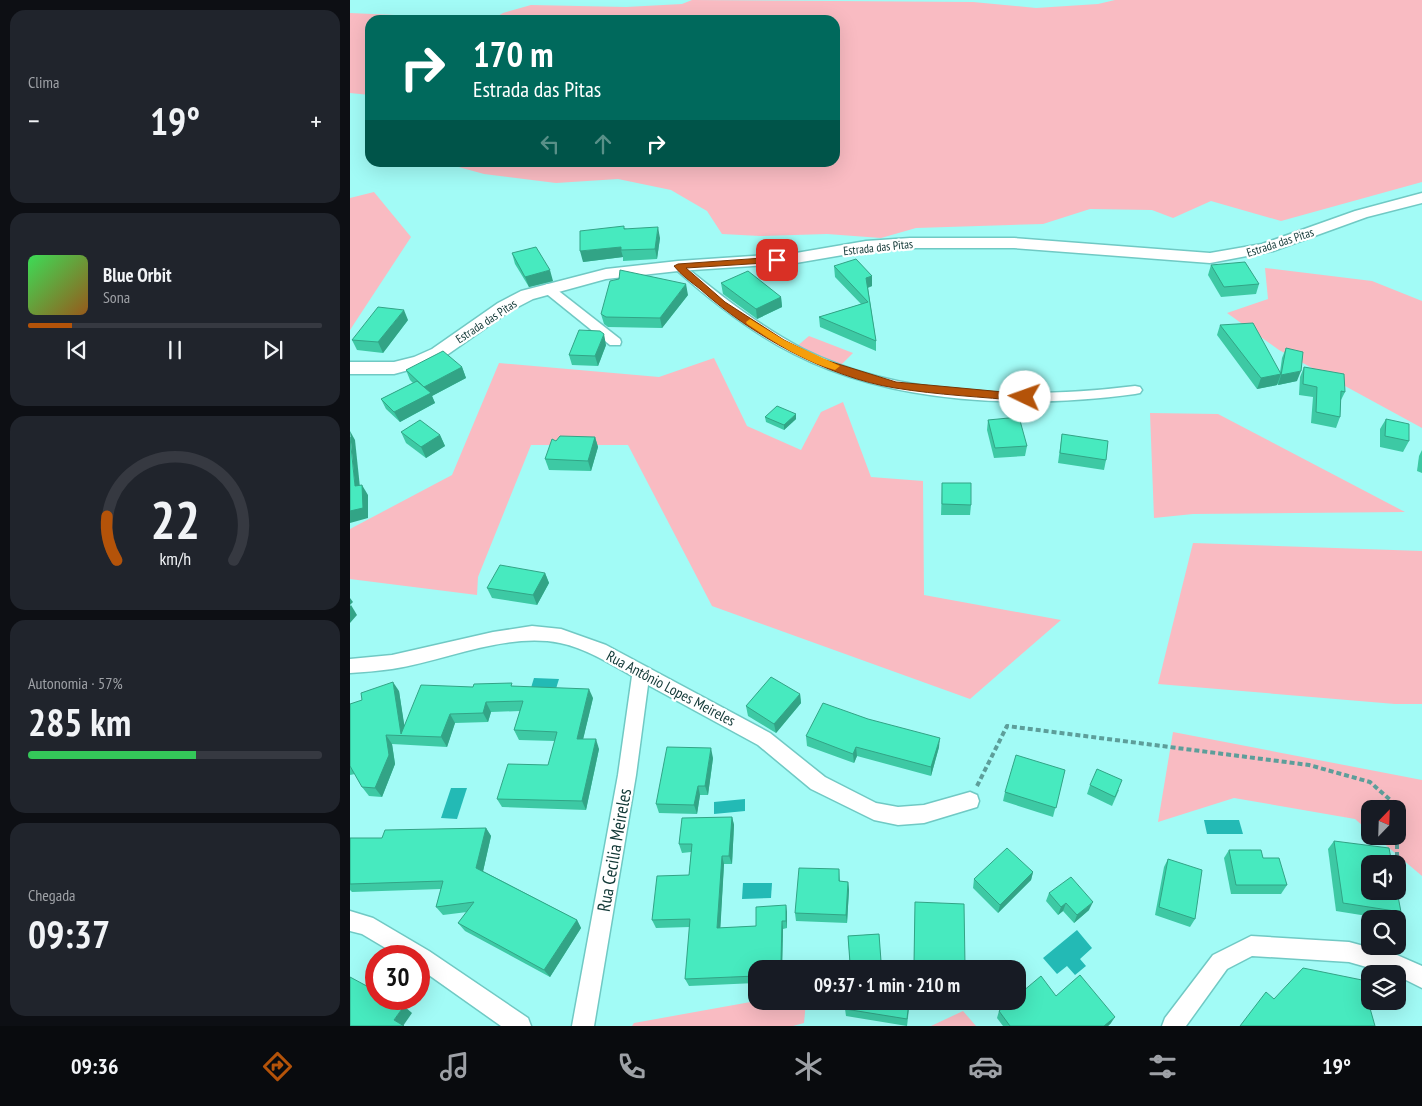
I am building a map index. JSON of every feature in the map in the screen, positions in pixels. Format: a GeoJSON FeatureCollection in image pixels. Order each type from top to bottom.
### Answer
{"type":"FeatureCollection","features":[{"type":"Feature","properties":{"kind":"street","name":"Estrada das Pitas"},"geometry":{"type":"LineString","coordinates":[[350,368],[394,368],[420,361],[438,353],[504,306],[547,288],[606,274],[678,266],[796,258],[866,246],[910,243],[1014,243],[1210,258],[1267,248],[1361,214],[1422,198]]}},
{"type":"Feature","properties":{"kind":"street"},"geometry":{"type":"LineString","coordinates":[[678,266],[722,304],[781,342],[818,361],[876,380],[925,389],[1012,397],[1060,397],[1135,390]]}},
{"type":"Feature","properties":{"kind":"street"},"geometry":{"type":"LineString","coordinates":[[547,288],[615,342]]}},
{"type":"Feature","properties":{"kind":"street","name":"Rua Antônio Lopes Meireles"},"geometry":{"type":"LineString","coordinates":[[350,666],[392,662],[493,639],[532,633],[561,636],[600,650],[764,739],[818,783],[874,811],[898,816],[924,814],[970,800]]}},
{"type":"Feature","properties":{"kind":"street","name":"Rua Cecilia Meireles"},"geometry":{"type":"LineString","coordinates":[[583,1026],[627,775],[641,673]]}},
{"type":"Feature","properties":{"kind":"street"},"geometry":{"type":"LineString","coordinates":[[350,920],[366,925],[422,958],[520,1026]]}},
{"type":"Feature","properties":{"kind":"street"},"geometry":{"type":"LineString","coordinates":[[1173,1026],[1220,962],[1251,946],[1349,952],[1397,965],[1422,977]]}},
{"type":"Feature","properties":{"kind":"path"},"geometry":{"type":"LineString","coordinates":[[970,800],[1007,726],[1309,764],[1370,782],[1390,800]]}},
{"type":"Feature","properties":{"kind":"shaded area"},"geometry":{"type":"Polygon","coordinates":[[[692,0],[973,2],[1036,8],[1098,4],[1115,0],[1422,0],[1422,182],[1281,221],[1211,201],[1173,218],[1152,210],[1090,209],[1043,224],[916,228],[881,238],[827,234],[760,236],[722,234],[707,211],[671,190],[618,179],[556,183],[484,174],[459,167],[840,167],[840,15],[500,15],[531,5],[626,7],[682,4],[692,0]]]}},
{"type":"Feature","properties":{"kind":"shaded area"},"geometry":{"type":"Polygon","coordinates":[[[350,13],[395,15],[365,15],[365,94],[350,93],[350,13]]]}},
{"type":"Feature","properties":{"kind":"shaded area"},"geometry":{"type":"Polygon","coordinates":[[[374,192],[411,237],[350,330],[350,198],[374,192]]]}},
{"type":"Feature","properties":{"kind":"shaded area"},"geometry":{"type":"Polygon","coordinates":[[[1265,268],[1372,281],[1422,301],[1422,428],[1279,350],[1227,313],[1268,299],[1265,268]]]}},
{"type":"Feature","properties":{"kind":"shaded area"},"geometry":{"type":"Polygon","coordinates":[[[809,336],[853,353],[841,365],[796,347],[809,336]]]}},
{"type":"Feature","properties":{"kind":"shaded area"},"geometry":{"type":"Polygon","coordinates":[[[714,358],[747,426],[801,450],[821,412],[843,402],[871,477],[923,481],[924,595],[1061,620],[970,699],[712,606],[628,445],[531,445],[478,577],[477,595],[350,579],[350,529],[452,475],[499,363],[659,377],[714,358]]]}},
{"type":"Feature","properties":{"kind":"shaded area"},"geometry":{"type":"Polygon","coordinates":[[[1150,413],[1218,414],[1405,512],[1193,514],[1154,518],[1150,413]]]}},
{"type":"Feature","properties":{"kind":"shaded area"},"geometry":{"type":"Polygon","coordinates":[[[1193,543],[1422,551],[1422,704],[1395,704],[1158,684],[1193,543]]]}},
{"type":"Feature","properties":{"kind":"shaded area"},"geometry":{"type":"Polygon","coordinates":[[[1173,732],[1422,780],[1422,876],[1406,862],[1406,855],[1397,855],[1386,845],[1406,845],[1406,800],[1361,800],[1361,824],[1355,819],[1234,798],[1158,822],[1173,732]]]}},
{"type":"Feature","properties":{"kind":"shaded area"},"geometry":{"type":"Polygon","coordinates":[[[748,1002],[748,1010],[805,1010],[804,1023],[793,1026],[632,1026],[634,1023],[748,1002]]]}},
{"type":"Feature","properties":{"kind":"shaded area"},"geometry":{"type":"Polygon","coordinates":[[[963,1011],[976,1026],[931,1026],[963,1011]]]}},
{"type":"Feature","properties":{"kind":"water"},"geometry":{"type":"Polygon","coordinates":[[[534,678],[559,679],[555,692],[530,691],[534,678]]]}},
{"type":"Feature","properties":{"kind":"water"},"geometry":{"type":"Polygon","coordinates":[[[451,788],[467,788],[457,819],[441,818],[451,788]]]}},
{"type":"Feature","properties":{"kind":"water"},"geometry":{"type":"Polygon","coordinates":[[[745,799],[745,811],[714,814],[714,802],[745,799]]]}},
{"type":"Feature","properties":{"kind":"water"},"geometry":{"type":"Polygon","coordinates":[[[1204,820],[1239,820],[1243,834],[1207,834],[1204,820]]]}},
{"type":"Feature","properties":{"kind":"water"},"geometry":{"type":"Polygon","coordinates":[[[743,883],[772,883],[771,898],[742,899],[743,883]]]}},
{"type":"Feature","properties":{"kind":"water"},"geometry":{"type":"Polygon","coordinates":[[[1077,930],[1092,948],[1080,959],[1086,966],[1075,975],[1067,966],[1057,974],[1043,958],[1077,930]]]}},
{"type":"Feature","properties":{"kind":"building"},"geometry":{"type":"Polygon","coordinates":[[[624,226],[624,229],[658,227],[655,249],[621,250],[621,247],[580,251],[580,231],[624,226]]]}},
{"type":"Feature","properties":{"kind":"building"},"geometry":{"type":"Polygon","coordinates":[[[536,247],[550,270],[525,277],[512,253],[536,247]]]}},
{"type":"Feature","properties":{"kind":"building"},"geometry":{"type":"Polygon","coordinates":[[[856,259],[872,276],[866,278],[876,341],[819,317],[868,302],[834,266],[856,259]]]}},
{"type":"Feature","properties":{"kind":"building"},"geometry":{"type":"Polygon","coordinates":[[[1245,262],[1259,284],[1224,287],[1211,265],[1245,262]]]}},
{"type":"Feature","properties":{"kind":"building"},"geometry":{"type":"Polygon","coordinates":[[[620,270],[686,284],[660,318],[606,317],[601,314],[610,281],[619,279],[620,270]]]}},
{"type":"Feature","properties":{"kind":"building"},"geometry":{"type":"Polygon","coordinates":[[[748,271],[781,297],[756,309],[721,283],[748,271]]]}},
{"type":"Feature","properties":{"kind":"building"},"geometry":{"type":"Polygon","coordinates":[[[378,307],[404,310],[378,342],[352,340],[378,307]]]}},
{"type":"Feature","properties":{"kind":"building"},"geometry":{"type":"Polygon","coordinates":[[[1253,323],[1281,374],[1261,378],[1220,325],[1253,323]]]}},
{"type":"Feature","properties":{"kind":"building"},"geometry":{"type":"Polygon","coordinates":[[[579,330],[600,331],[604,334],[595,356],[569,355],[579,330]]]}},
{"type":"Feature","properties":{"kind":"building"},"geometry":{"type":"Polygon","coordinates":[[[1286,348],[1303,352],[1301,371],[1281,375],[1286,348]]]}},
{"type":"Feature","properties":{"kind":"building"},"geometry":{"type":"Polygon","coordinates":[[[443,351],[462,367],[424,387],[406,370],[443,351]]]}},
{"type":"Feature","properties":{"kind":"building"},"geometry":{"type":"Polygon","coordinates":[[[1304,367],[1344,374],[1345,392],[1341,391],[1340,417],[1316,412],[1317,387],[1303,384],[1304,367]]]}},
{"type":"Feature","properties":{"kind":"building"},"geometry":{"type":"Polygon","coordinates":[[[417,381],[431,393],[394,412],[381,399],[417,381]]]}},
{"type":"Feature","properties":{"kind":"building"},"geometry":{"type":"Polygon","coordinates":[[[777,406],[796,414],[784,425],[765,417],[777,406]]]}},
{"type":"Feature","properties":{"kind":"building"},"geometry":{"type":"Polygon","coordinates":[[[1019,417],[1027,446],[995,448],[988,420],[1019,417]]]}},
{"type":"Feature","properties":{"kind":"building"},"geometry":{"type":"Polygon","coordinates":[[[1386,419],[1409,424],[1409,441],[1385,436],[1386,419]]]}},
{"type":"Feature","properties":{"kind":"building"},"geometry":{"type":"Polygon","coordinates":[[[420,420],[440,435],[421,447],[401,432],[420,420]]]}},
{"type":"Feature","properties":{"kind":"building"},"geometry":{"type":"Polygon","coordinates":[[[1062,434],[1108,441],[1106,460],[1060,453],[1062,434]]]}},
{"type":"Feature","properties":{"kind":"building"},"geometry":{"type":"Polygon","coordinates":[[[560,436],[595,437],[588,461],[545,459],[552,439],[556,441],[560,436]]]}},
{"type":"Feature","properties":{"kind":"building"},"geometry":{"type":"Polygon","coordinates":[[[350,437],[355,486],[362,485],[363,508],[350,511],[350,437]]]}},
{"type":"Feature","properties":{"kind":"building"},"geometry":{"type":"Polygon","coordinates":[[[942,483],[971,483],[971,505],[942,504],[942,483]]]}},
{"type":"Feature","properties":{"kind":"building"},"geometry":{"type":"Polygon","coordinates":[[[500,565],[545,573],[533,595],[487,588],[500,565]]]}},
{"type":"Feature","properties":{"kind":"building"},"geometry":{"type":"Polygon","coordinates":[[[771,677],[800,694],[774,724],[746,706],[771,677]]]}},
{"type":"Feature","properties":{"kind":"building"},"geometry":{"type":"Polygon","coordinates":[[[393,682],[401,734],[421,685],[473,687],[474,684],[512,683],[511,686],[589,689],[577,739],[596,739],[582,801],[497,799],[508,764],[548,765],[557,732],[514,730],[523,701],[486,702],[483,713],[450,714],[441,737],[386,735],[389,755],[375,788],[362,787],[350,766],[350,704],[362,700],[361,693],[393,682]]]}},
{"type":"Feature","properties":{"kind":"building"},"geometry":{"type":"Polygon","coordinates":[[[823,703],[868,719],[940,738],[931,767],[856,747],[853,754],[806,736],[823,703]]]}},
{"type":"Feature","properties":{"kind":"building"},"geometry":{"type":"Polygon","coordinates":[[[667,747],[711,748],[705,786],[698,786],[694,805],[656,804],[667,747]]]}},
{"type":"Feature","properties":{"kind":"building"},"geometry":{"type":"Polygon","coordinates":[[[1016,755],[1065,770],[1056,808],[1005,792],[1016,755]]]}},
{"type":"Feature","properties":{"kind":"building"},"geometry":{"type":"Polygon","coordinates":[[[1097,769],[1122,780],[1115,797],[1090,785],[1097,769]]]}},
{"type":"Feature","properties":{"kind":"building"},"geometry":{"type":"Polygon","coordinates":[[[732,817],[729,856],[722,856],[717,928],[756,926],[756,907],[786,905],[786,921],[782,921],[781,960],[748,960],[748,976],[685,979],[690,919],[652,920],[657,876],[689,875],[692,844],[679,844],[682,818],[732,817]]]}},
{"type":"Feature","properties":{"kind":"building"},"geometry":{"type":"Polygon","coordinates":[[[486,828],[476,868],[577,920],[544,970],[458,923],[474,902],[436,907],[443,881],[350,884],[350,838],[382,838],[385,830],[486,828]]]}},
{"type":"Feature","properties":{"kind":"building"},"geometry":{"type":"Polygon","coordinates":[[[1334,841],[1389,848],[1390,855],[1361,855],[1361,900],[1399,900],[1401,910],[1388,910],[1343,903],[1334,841]]]}},
{"type":"Feature","properties":{"kind":"building"},"geometry":{"type":"Polygon","coordinates":[[[1007,848],[1033,872],[1000,905],[974,879],[1007,848]]]}},
{"type":"Feature","properties":{"kind":"building"},"geometry":{"type":"Polygon","coordinates":[[[1229,850],[1261,850],[1263,858],[1279,858],[1287,885],[1236,885],[1229,850]]]}},
{"type":"Feature","properties":{"kind":"building"},"geometry":{"type":"Polygon","coordinates":[[[1168,859],[1202,870],[1195,919],[1159,907],[1168,859]]]}},
{"type":"Feature","properties":{"kind":"building"},"geometry":{"type":"Polygon","coordinates":[[[799,868],[839,869],[839,881],[848,882],[846,915],[795,913],[799,868]]]}},
{"type":"Feature","properties":{"kind":"building"},"geometry":{"type":"Polygon","coordinates":[[[1071,877],[1093,902],[1077,915],[1066,903],[1061,907],[1049,893],[1071,877]]]}},
{"type":"Feature","properties":{"kind":"building"},"geometry":{"type":"Polygon","coordinates":[[[915,902],[964,904],[965,960],[914,960],[915,902]]]}},
{"type":"Feature","properties":{"kind":"building"},"geometry":{"type":"Polygon","coordinates":[[[879,934],[881,960],[850,960],[848,936],[879,934]]]}},
{"type":"Feature","properties":{"kind":"building"},"geometry":{"type":"Polygon","coordinates":[[[1303,968],[1361,980],[1361,1010],[1370,1010],[1375,1026],[1240,1026],[1266,992],[1274,999],[1303,968]]]}},
{"type":"Feature","properties":{"kind":"building"},"geometry":{"type":"Polygon","coordinates":[[[1080,975],[1115,1017],[1104,1026],[1010,1026],[999,1011],[1026,1010],[1026,989],[1041,976],[1056,996],[1080,975]]]}},
{"type":"Feature","properties":{"kind":"building"},"geometry":{"type":"Polygon","coordinates":[[[350,977],[365,985],[365,1010],[401,1010],[394,1020],[404,1026],[350,1026],[350,977]]]}},
{"type":"Feature","properties":{"kind":"building"},"geometry":{"type":"Polygon","coordinates":[[[851,1010],[908,1010],[907,1019],[851,1010]]]}},
{"type":"Feature","properties":{"kind":"slow traffic"},"geometry":{"type":"LineString","coordinates":[[750,322],[781,342],[818,361],[835,366]]}},
{"type":"Feature","properties":{"kind":"route"},"geometry":{"type":"LineString","coordinates":[[777,260],[678,266],[722,304],[781,342],[818,361],[896,385],[1025,397]]}}]}
